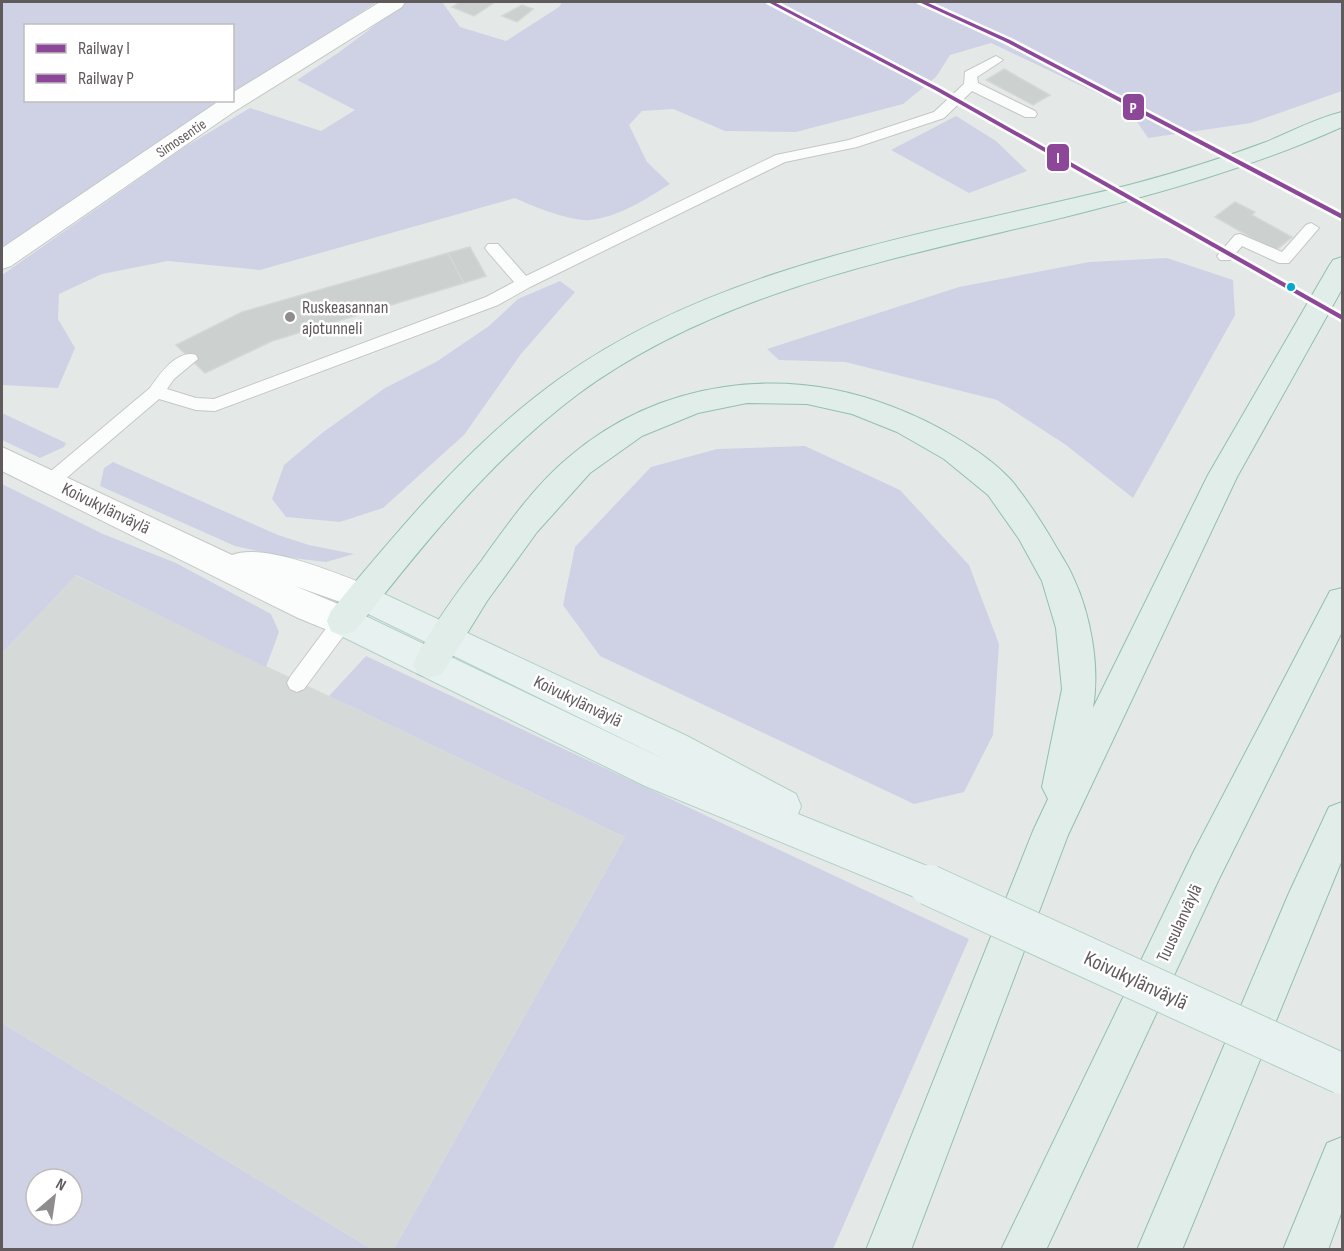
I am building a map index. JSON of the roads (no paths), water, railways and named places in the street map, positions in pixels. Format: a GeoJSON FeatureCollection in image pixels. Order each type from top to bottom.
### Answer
{"type":"FeatureCollection","features":[{"type":"Feature","properties":{"kind":"highway"},"geometry":{"type":"LineString","coordinates":[[353,609],[472,471],[526,419],[573,384],[627,351],[696,316],[759,290],[823,269],[1148,187],[1236,160],[1342,119]]}},
{"type":"Feature","properties":{"kind":"highway"},"geometry":{"type":"LineString","coordinates":[[888,1250],[1052,831],[1223,475],[1342,266]]}},
{"type":"Feature","properties":{"kind":"highway"},"geometry":{"type":"LineString","coordinates":[[438,651],[476,592],[526,523],[579,465],[632,428],[693,403],[747,393],[807,394],[858,404],[907,424],[955,451],[999,487],[1030,530],[1058,579],[1073,628],[1079,689],[1052,831]]}},
{"type":"Feature","properties":{"kind":"highway","name":"Tuusulanväylä"},"geometry":{"type":"LineString","coordinates":[[1023,1250],[1206,866],[1342,601]]}},
{"type":"Feature","properties":{"kind":"highway"},"geometry":{"type":"LineString","coordinates":[[1159,1250],[1303,906],[1342,819]]}},
{"type":"Feature","properties":{"kind":"highway"},"geometry":{"type":"LineString","coordinates":[[1305,1250],[1342,1158]]}},
{"type":"Feature","properties":{"kind":"main road","name":"Koivukylänväylä"},"geometry":{"type":"LineString","coordinates":[[353,609],[438,651],[658,774],[929,885],[1342,1074]]}},
{"type":"Feature","properties":{"kind":"street","name":"Simosentie"},"geometry":{"type":"LineString","coordinates":[[234,102],[394,2]]}},
{"type":"Feature","properties":{"kind":"street","name":"Simosentie"},"geometry":{"type":"LineString","coordinates":[[2,260],[234,102]]}},
{"type":"Feature","properties":{"kind":"street","name":"Koivukylänväylä"},"geometry":{"type":"LineString","coordinates":[[2,458],[310,608],[353,609]]}},
{"type":"Feature","properties":{"kind":"lane"},"geometry":{"type":"LineString","coordinates":[[971,85],[970,75],[996,60]]}},
{"type":"Feature","properties":{"kind":"lane"},"geometry":{"type":"LineString","coordinates":[[971,85],[1030,114]]}},
{"type":"Feature","properties":{"kind":"lane"},"geometry":{"type":"LineString","coordinates":[[156,392],[196,404],[215,405],[492,301],[524,283],[781,158],[852,144],[939,115],[971,85]]}},
{"type":"Feature","properties":{"kind":"lane"},"geometry":{"type":"LineString","coordinates":[[1225,256],[1240,239],[1284,259],[1311,228]]}},
{"type":"Feature","properties":{"kind":"lane"},"geometry":{"type":"LineString","coordinates":[[493,248],[524,283]]}},
{"type":"Feature","properties":{"kind":"lane"},"geometry":{"type":"LineString","coordinates":[[51,481],[156,392],[168,375],[190,359]]}},
{"type":"Feature","properties":{"kind":"lane"},"geometry":{"type":"LineString","coordinates":[[297,682],[353,609]]}},
{"type":"Feature","properties":{"kind":"rail line","name":"I"},"geometry":{"type":"LineString","coordinates":[[771,2],[937,89],[1342,318]]}},
{"type":"Feature","properties":{"kind":"rail line","name":"P"},"geometry":{"type":"LineString","coordinates":[[922,2],[1008,41],[1342,217]]}},
{"type":"Feature","properties":{"kind":"place","name":"Ruskeasannan ajotunneli"},"geometry":{"type":"Point","coordinates":[290,317]}}]}
